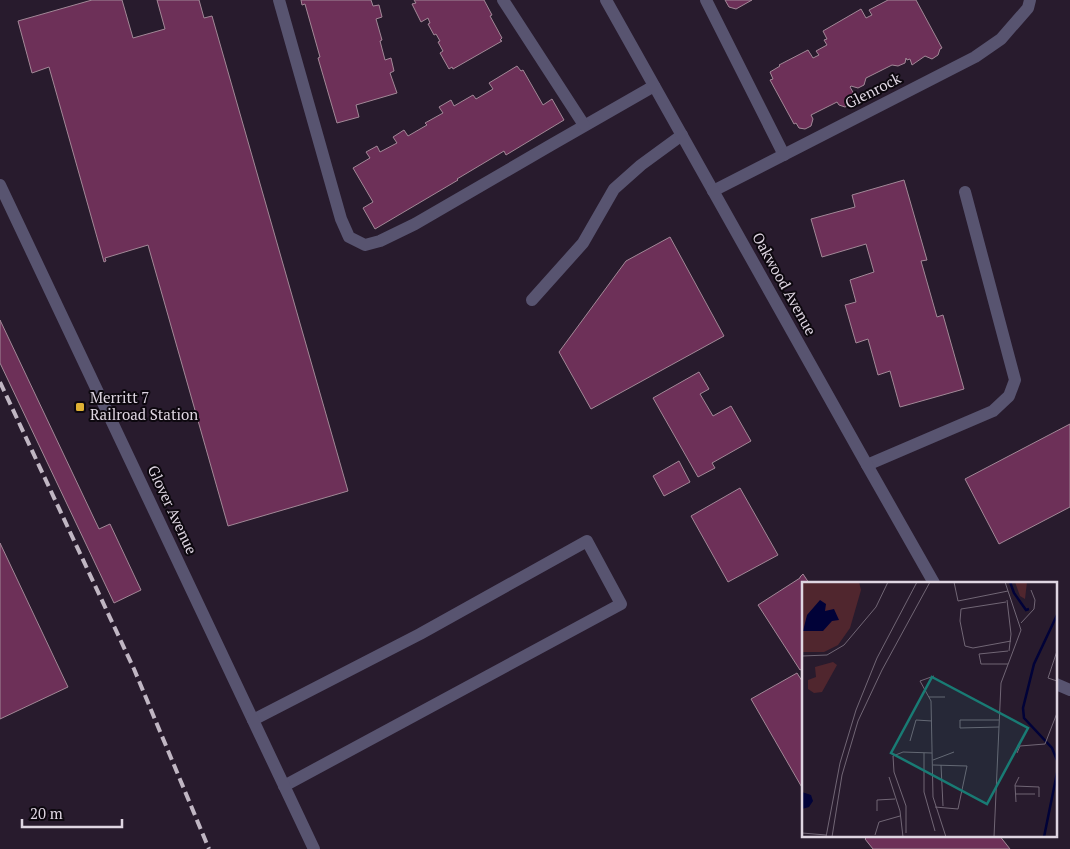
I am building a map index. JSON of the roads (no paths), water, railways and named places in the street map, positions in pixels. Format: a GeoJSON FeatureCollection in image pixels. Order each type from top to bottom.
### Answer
{"type":"FeatureCollection","features":[{"type":"Feature","properties":{"kind":"street"},"geometry":{"type":"LineString","coordinates":[[278,0],[341,219],[349,237],[365,245],[380,241],[415,224],[654,86]]}},
{"type":"Feature","properties":{"kind":"street"},"geometry":{"type":"LineString","coordinates":[[503,0],[584,125]]}},
{"type":"Feature","properties":{"kind":"street","name":"Oakwood Avenue"},"geometry":{"type":"LineString","coordinates":[[606,0],[933,582]]}},
{"type":"Feature","properties":{"kind":"street"},"geometry":{"type":"LineString","coordinates":[[706,0],[784,155]]}},
{"type":"Feature","properties":{"kind":"street","name":"Glenrock"},"geometry":{"type":"LineString","coordinates":[[713,191],[975,57],[1001,39],[1028,8],[1030,0]]}},
{"type":"Feature","properties":{"kind":"street"},"geometry":{"type":"LineString","coordinates":[[532,300],[583,243],[614,189],[641,165],[682,135]]}},
{"type":"Feature","properties":{"kind":"street","name":"Glover Avenue"},"geometry":{"type":"LineString","coordinates":[[0,185],[314,849]]}},
{"type":"Feature","properties":{"kind":"street"},"geometry":{"type":"LineString","coordinates":[[867,466],[992,411],[1009,396],[1015,380],[965,192]]}},
{"type":"Feature","properties":{"kind":"street"},"geometry":{"type":"LineString","coordinates":[[253,720],[420,634],[587,541],[621,604],[284,786]]}},
{"type":"Feature","properties":{"kind":"street"},"geometry":{"type":"LineString","coordinates":[[1058,685],[1070,690]]}},
{"type":"Feature","properties":{"kind":"railway"},"geometry":{"type":"LineString","coordinates":[[0,382],[134,669],[209,849]]}},
{"type":"Feature","properties":{"kind":"place","name":"Merritt 7 Railroad Station"},"geometry":{"type":"Point","coordinates":[80,407]}}]}
